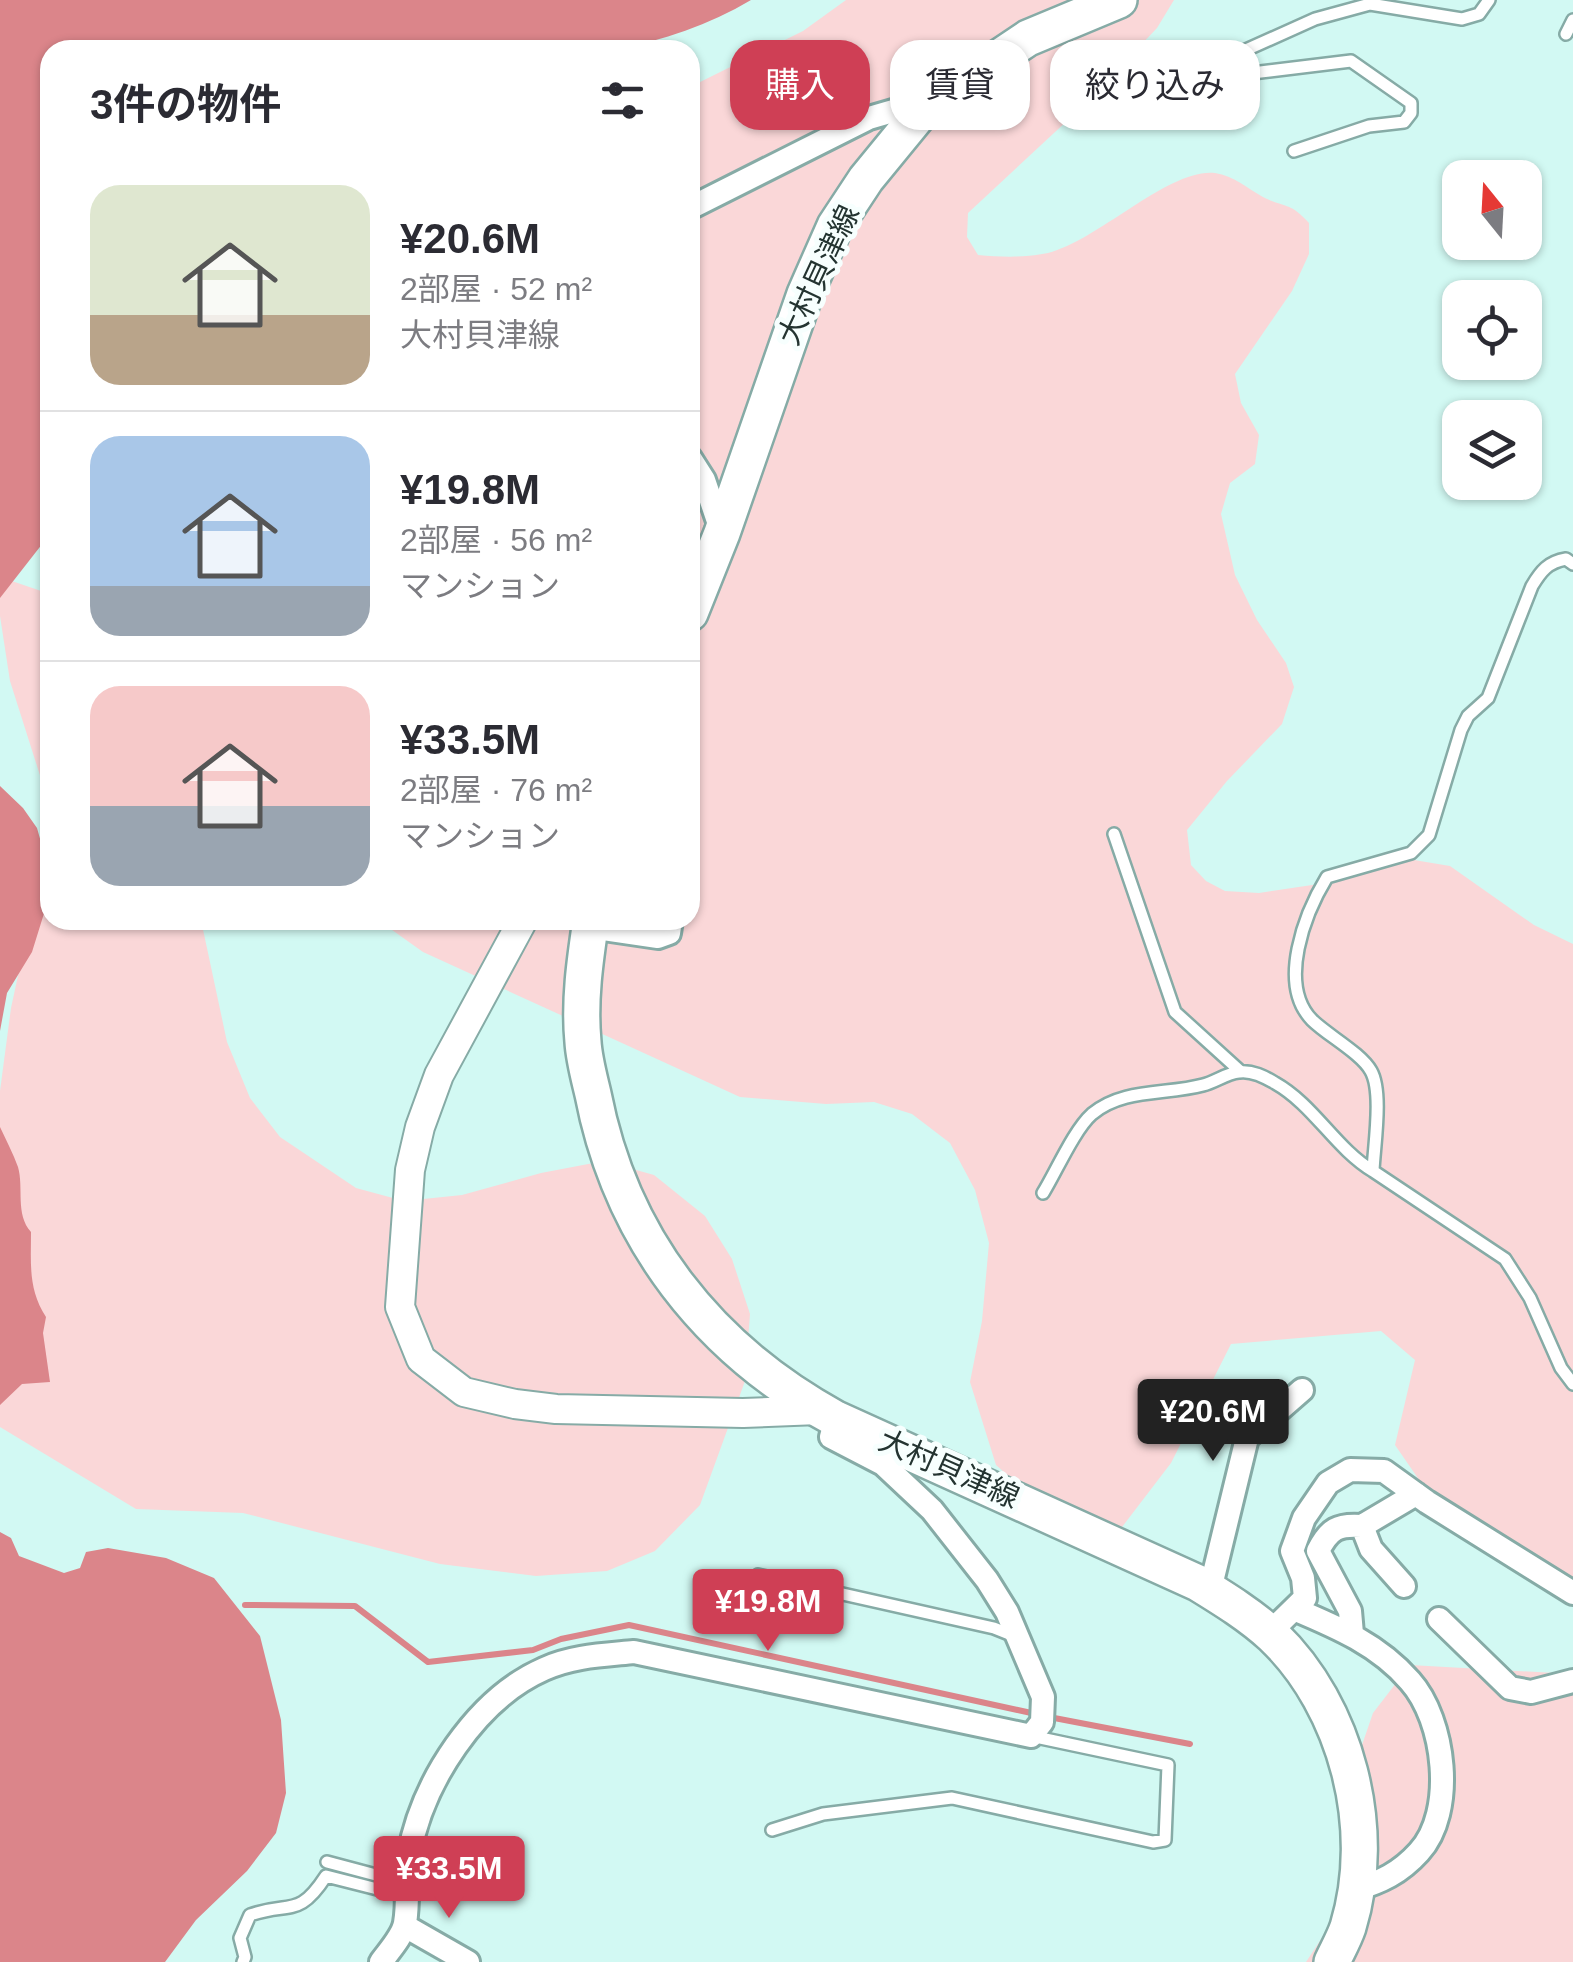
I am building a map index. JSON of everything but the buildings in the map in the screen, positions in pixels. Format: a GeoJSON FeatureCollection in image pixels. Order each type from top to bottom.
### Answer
{"type":"FeatureCollection","features":[{"type":"Feature","properties":{"kind":"main road","name":"大村貝津線"},"geometry":{"type":"LineString","coordinates":[[1025,40],[1119,0]]}},
{"type":"Feature","properties":{"kind":"main road","name":"大村貝津線"},"geometry":{"type":"LineString","coordinates":[[700,587],[792,330],[834,226],[906,130]]}},
{"type":"Feature","properties":{"kind":"main road","name":"大村貝津線"},"geometry":{"type":"LineString","coordinates":[[589,930],[583,973],[583,1043],[599,1124],[617,1184],[640,1230],[673,1281],[709,1324],[748,1361],[828,1414],[1282,1621],[1336,1728],[1351,1777],[1358,1846],[1354,1890],[1348,1928],[1332,1962]]}},
{"type":"Feature","properties":{"kind":"street"},"geometry":{"type":"LineString","coordinates":[[700,203],[869,118],[890,112]]}},
{"type":"Feature","properties":{"kind":"street"},"geometry":{"type":"LineString","coordinates":[[700,474],[722,533]]}},
{"type":"Feature","properties":{"kind":"street"},"geometry":{"type":"LineString","coordinates":[[382,1962],[405,1926],[410,1852],[422,1812],[445,1763],[477,1721],[512,1688],[545,1668],[584,1657],[634,1652],[1030,1736],[1042,1722],[1043,1697],[988,1580],[932,1510],[882,1464],[831,1437],[828,1414],[556,1409],[515,1404],[464,1392],[420,1360],[400,1307],[410,1170],[439,1074],[518,930]]}},
{"type":"Feature","properties":{"kind":"street"},"geometry":{"type":"LineString","coordinates":[[621,930],[658,937],[669,934],[670,930]]}},
{"type":"Feature","properties":{"kind":"street"},"geometry":{"type":"LineString","coordinates":[[1210,1590],[1246,1438],[1302,1390]]}},
{"type":"Feature","properties":{"kind":"street"},"geometry":{"type":"LineString","coordinates":[[1282,1621],[1305,1598],[1303,1578],[1292,1551],[1304,1518],[1328,1483],[1350,1470],[1384,1471],[1573,1593]]}},
{"type":"Feature","properties":{"kind":"street"},"geometry":{"type":"LineString","coordinates":[[1352,1634],[1350,1611],[1318,1551],[1326,1534],[1342,1524],[1362,1526],[1416,1494]]}},
{"type":"Feature","properties":{"kind":"street"},"geometry":{"type":"LineString","coordinates":[[1362,1526],[1371,1549],[1404,1586]]}},
{"type":"Feature","properties":{"kind":"street"},"geometry":{"type":"LineString","coordinates":[[1439,1619],[1510,1688],[1531,1692],[1573,1681]]}},
{"type":"Feature","properties":{"kind":"street"},"geometry":{"type":"LineString","coordinates":[[1282,1621],[1352,1634],[1363,1640],[1412,1682],[1428,1709],[1441,1748],[1437,1822],[1422,1850],[1388,1880],[1354,1890]]}},
{"type":"Feature","properties":{"kind":"street"},"geometry":{"type":"LineString","coordinates":[[405,1926],[468,1962]]}},
{"type":"Feature","properties":{"kind":"lane"},"geometry":{"type":"LineString","coordinates":[[1294,151],[1370,126],[1404,122],[1411,114],[1411,103],[1351,61],[1244,74],[1219,83],[1211,68],[1316,19],[1370,4],[1462,20],[1479,14],[1489,0]]}},
{"type":"Feature","properties":{"kind":"lane"},"geometry":{"type":"LineString","coordinates":[[1566,34],[1573,20]]}},
{"type":"Feature","properties":{"kind":"lane"},"geometry":{"type":"LineString","coordinates":[[1372,1171],[1376,1092],[1370,1070],[1312,1020],[1296,998],[1294,981],[1309,907],[1328,877],[1411,853],[1421,846],[1462,730],[1468,716],[1488,698],[1532,586],[1542,570],[1554,561],[1566,559],[1573,564]]}},
{"type":"Feature","properties":{"kind":"lane"},"geometry":{"type":"LineString","coordinates":[[1114,834],[1175,1012],[1240,1071]]}},
{"type":"Feature","properties":{"kind":"lane"},"geometry":{"type":"LineString","coordinates":[[1043,1194],[1086,1120],[1108,1104],[1121,1097],[1201,1086],[1240,1071],[1258,1073],[1281,1086],[1354,1160],[1505,1259],[1530,1298],[1561,1368],[1573,1384]]}},
{"type":"Feature","properties":{"kind":"lane"},"geometry":{"type":"LineString","coordinates":[[758,1575],[994,1628],[1018,1638]]}},
{"type":"Feature","properties":{"kind":"lane"},"geometry":{"type":"LineString","coordinates":[[772,1830],[823,1814],[952,1798],[1153,1842],[1165,1840],[1168,1765],[1030,1736]]}},
{"type":"Feature","properties":{"kind":"lane"},"geometry":{"type":"LineString","coordinates":[[327,1862],[406,1889]]}},
{"type":"Feature","properties":{"kind":"lane"},"geometry":{"type":"LineString","coordinates":[[243,1962],[246,1958],[240,1938],[250,1914],[296,1908],[326,1876],[406,1889]]}},
{"type":"Feature","properties":{"kind":"shaded area"},"geometry":{"type":"Polygon","coordinates":[[[0,0],[751,0],[719,17],[654,40],[40,40],[40,547],[0,598],[0,0]]]}},
{"type":"Feature","properties":{"kind":"shaded area"},"geometry":{"type":"Polygon","coordinates":[[[846,0],[1174,0],[1146,40],[1050,40],[1050,130],[1057,130],[968,213],[967,237],[978,255],[1048,253],[1068,246],[1177,182],[1197,174],[1215,173],[1292,208],[1309,223],[1309,254],[1292,291],[1235,374],[1241,403],[1259,435],[1255,464],[1230,483],[1221,514],[1235,575],[1257,620],[1286,663],[1294,687],[1282,724],[1187,830],[1191,865],[1206,881],[1225,891],[1259,893],[1339,881],[1414,860],[1450,866],[1534,925],[1573,944],[1573,1591],[1433,1500],[1395,1445],[1415,1360],[1381,1331],[1231,1344],[1171,1463],[1119,1531],[1037,1502],[996,1465],[970,1382],[982,1321],[989,1243],[975,1190],[950,1143],[912,1114],[874,1102],[826,1104],[740,1097],[423,952],[392,930],[700,930],[700,82],[730,67],[730,130],[870,130],[870,40],[785,40],[846,0]]]}},
{"type":"Feature","properties":{"kind":"shaded area"},"geometry":{"type":"Polygon","coordinates":[[[0,577],[40,591],[40,775],[10,681],[0,616],[0,577]]]}},
{"type":"Feature","properties":{"kind":"shaded area"},"geometry":{"type":"Polygon","coordinates":[[[0,786],[37,828],[40,926],[32,952],[7,993],[0,1031],[0,786]]]}},
{"type":"Feature","properties":{"kind":"shaded area"},"geometry":{"type":"Polygon","coordinates":[[[40,840],[40,930],[203,930],[227,1042],[250,1098],[280,1137],[356,1188],[404,1201],[462,1195],[604,1161],[654,1175],[705,1216],[732,1259],[750,1314],[745,1381],[700,1505],[655,1551],[607,1571],[536,1576],[440,1564],[243,1513],[136,1509],[0,1427],[0,1091],[11,1008],[36,892],[40,840]]]}},
{"type":"Feature","properties":{"kind":"shaded area"},"geometry":{"type":"Polygon","coordinates":[[[0,1127],[20,1175],[21,1209],[31,1232],[32,1276],[46,1317],[43,1333],[50,1382],[22,1384],[0,1405],[0,1127]]]}},
{"type":"Feature","properties":{"kind":"shaded area"},"geometry":{"type":"Polygon","coordinates":[[[0,1532],[11,1538],[19,1556],[64,1573],[80,1568],[86,1552],[108,1548],[166,1558],[214,1578],[260,1636],[281,1720],[286,1793],[276,1833],[247,1871],[196,1920],[165,1962],[0,1962],[0,1532]]]}},
{"type":"Feature","properties":{"kind":"shaded area"},"geometry":{"type":"Polygon","coordinates":[[[1410,1665],[1573,1674],[1573,1962],[1306,1962],[1353,1891],[1354,1786],[1362,1745],[1373,1713],[1410,1665]]]}},
{"type":"Feature","properties":{"kind":"waterway"},"geometry":{"type":"LineString","coordinates":[[245,1605],[355,1606],[428,1662],[533,1650],[561,1639],[629,1625],[1036,1714]]}},
{"type":"Feature","properties":{"kind":"waterway"},"geometry":{"type":"LineString","coordinates":[[1049,1717],[1190,1744]]}}]}
